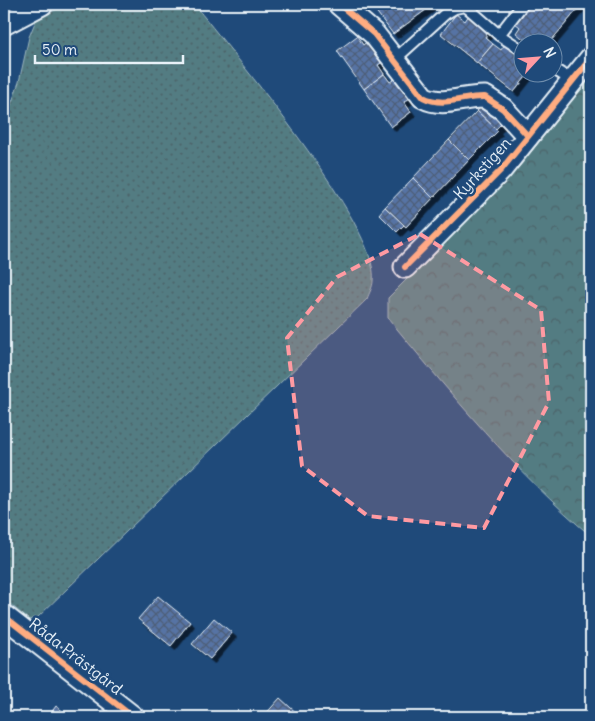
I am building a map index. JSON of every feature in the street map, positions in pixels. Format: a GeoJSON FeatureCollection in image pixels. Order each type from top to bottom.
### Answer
{"type":"FeatureCollection","features":[{"type":"Feature","properties":{"kind":"street"},"geometry":{"type":"LineString","coordinates":[[4,24],[42,4]]}},
{"type":"Feature","properties":{"kind":"street"},"geometry":{"type":"LineString","coordinates":[[339,4],[374,34],[423,97],[433,102],[443,103],[485,97],[503,109],[528,136]]}},
{"type":"Feature","properties":{"kind":"street","name":"Kyrkstigen"},"geometry":{"type":"LineString","coordinates":[[405,267],[484,188],[591,58]]}},
{"type":"Feature","properties":{"kind":"street","name":"Råda Prästgård"},"geometry":{"type":"LineString","coordinates":[[4,616],[133,717]]}},
{"type":"Feature","properties":{"kind":"lane"},"geometry":{"type":"LineString","coordinates":[[499,34],[523,4]]}},
{"type":"Feature","properties":{"kind":"lane"},"geometry":{"type":"LineString","coordinates":[[394,60],[445,14],[461,6],[469,9],[512,43]]}},
{"type":"Feature","properties":{"kind":"lane"},"geometry":{"type":"LineString","coordinates":[[562,74],[573,81]]}},
{"type":"Feature","properties":{"kind":"highlighted area"},"geometry":{"type":"Polygon","coordinates":[[[420,234],[541,310],[549,402],[484,528],[368,516],[302,466],[287,338],[337,277],[420,234]]]}},
{"type":"Feature","properties":{"kind":"green space"},"geometry":{"type":"Polygon","coordinates":[[[67,4],[194,4],[269,98],[330,182],[354,222],[369,256],[373,281],[367,299],[38,617],[29,620],[4,599],[4,125],[19,82],[29,37],[36,20],[67,4]]]}},
{"type":"Feature","properties":{"kind":"green space"},"geometry":{"type":"Polygon","coordinates":[[[591,76],[591,536],[536,486],[435,375],[388,318],[388,298],[520,166],[591,76]]]}},
{"type":"Feature","properties":{"kind":"building"},"geometry":{"type":"Polygon","coordinates":[[[375,4],[434,4],[393,34],[372,6],[375,4]]]}},
{"type":"Feature","properties":{"kind":"building"},"geometry":{"type":"Polygon","coordinates":[[[530,4],[582,4],[558,32],[517,32],[520,27],[515,23],[530,4]]]}},
{"type":"Feature","properties":{"kind":"building"},"geometry":{"type":"Polygon","coordinates":[[[456,14],[465,21],[469,15],[489,31],[485,37],[493,44],[477,63],[441,34],[456,14]]]}},
{"type":"Feature","properties":{"kind":"building"},"geometry":{"type":"Polygon","coordinates":[[[357,36],[363,45],[369,40],[384,61],[378,65],[384,74],[364,89],[337,51],[357,36]]]}},
{"type":"Feature","properties":{"kind":"building"},"geometry":{"type":"Polygon","coordinates":[[[493,44],[501,50],[505,44],[512,50],[512,82],[522,82],[514,92],[477,63],[493,44]]]}},
{"type":"Feature","properties":{"kind":"building"},"geometry":{"type":"Polygon","coordinates":[[[384,74],[390,82],[396,78],[410,98],[404,102],[411,112],[391,127],[364,89],[384,74]]]}},
{"type":"Feature","properties":{"kind":"building"},"geometry":{"type":"Polygon","coordinates":[[[485,103],[504,121],[496,129],[477,111],[485,103]]]}},
{"type":"Feature","properties":{"kind":"building"},"geometry":{"type":"Polygon","coordinates":[[[477,111],[498,131],[469,160],[449,140],[477,111]]]}},
{"type":"Feature","properties":{"kind":"building"},"geometry":{"type":"Polygon","coordinates":[[[449,140],[469,160],[433,198],[413,178],[449,140]]]}},
{"type":"Feature","properties":{"kind":"building"},"geometry":{"type":"Polygon","coordinates":[[[413,178],[433,198],[406,227],[385,207],[413,178]]]}},
{"type":"Feature","properties":{"kind":"building"},"geometry":{"type":"Polygon","coordinates":[[[385,207],[404,225],[397,232],[379,214],[385,207]]]}},
{"type":"Feature","properties":{"kind":"building"},"geometry":{"type":"Polygon","coordinates":[[[158,596],[190,622],[171,646],[138,619],[158,596]]]}},
{"type":"Feature","properties":{"kind":"building"},"geometry":{"type":"Polygon","coordinates":[[[214,618],[232,633],[210,659],[192,644],[214,618]]]}},
{"type":"Feature","properties":{"kind":"building"},"geometry":{"type":"Polygon","coordinates":[[[280,698],[301,717],[263,717],[280,698]]]}},
{"type":"Feature","properties":{"kind":"building"},"geometry":{"type":"Polygon","coordinates":[[[56,706],[70,717],[48,717],[56,706]]]}},
{"type":"Feature","properties":{"kind":"cycle path"},"geometry":{"type":"LineString","coordinates":[[339,4],[374,34],[423,97],[438,102],[485,97],[503,109],[528,136]]}},
{"type":"Feature","properties":{"kind":"cycle path"},"geometry":{"type":"LineString","coordinates":[[405,267],[501,170],[591,58]]}},
{"type":"Feature","properties":{"kind":"cycle path"},"geometry":{"type":"LineString","coordinates":[[4,616],[133,717]]}}]}
